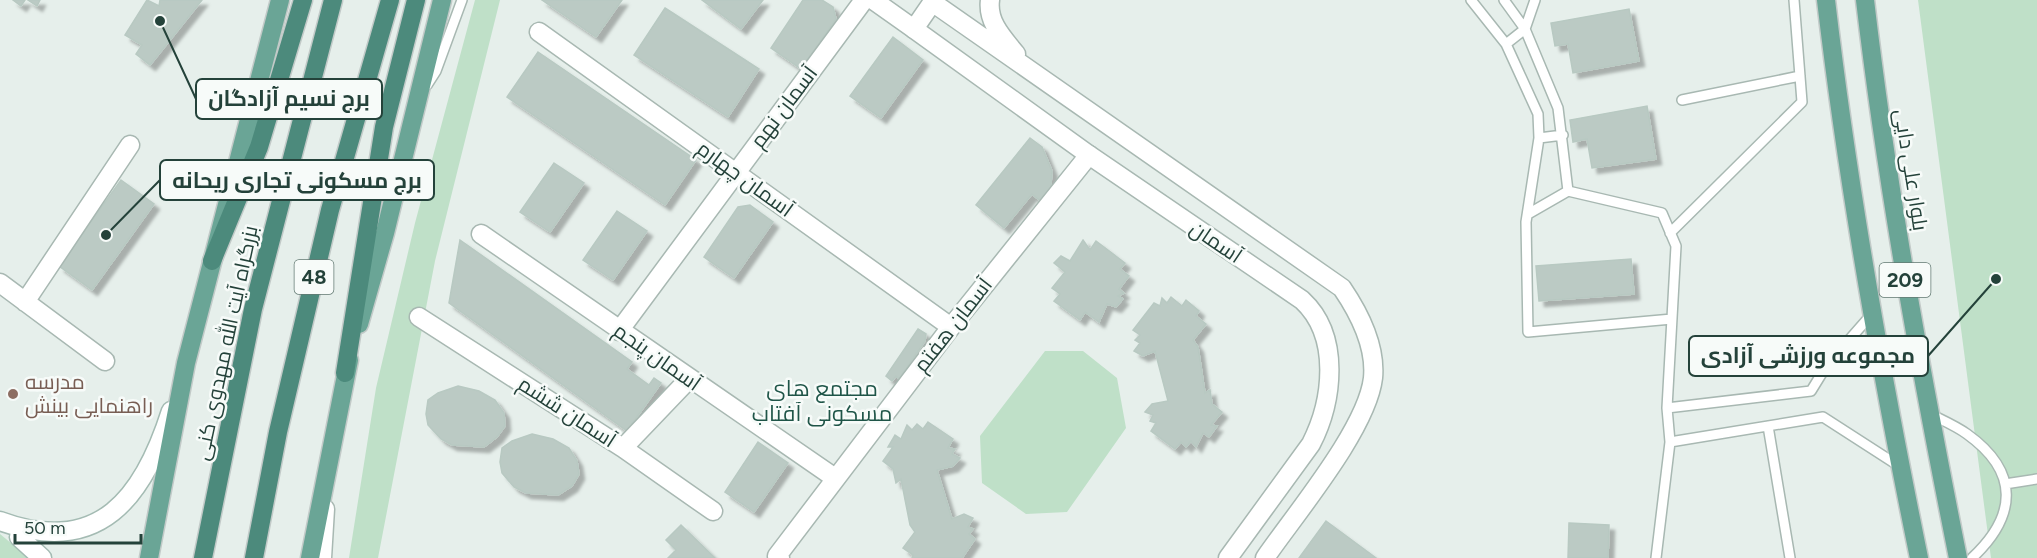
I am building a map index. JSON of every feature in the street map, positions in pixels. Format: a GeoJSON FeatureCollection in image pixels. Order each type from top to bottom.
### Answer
{"type":"FeatureCollection","features":[{"type":"Feature","properties":{"kind":"highway"},"geometry":{"type":"LineString","coordinates":[[212,261],[259,147],[303,0]]}},
{"type":"Feature","properties":{"kind":"highway","name":"بزرگراه آیت الله مهدوی کنی"},"geometry":{"type":"LineString","coordinates":[[203,558],[253,309],[333,0]]}},
{"type":"Feature","properties":{"kind":"highway","name":"48"},"geometry":{"type":"LineString","coordinates":[[254,558],[278,432],[327,221],[390,0]]}},
{"type":"Feature","properties":{"kind":"highway"},"geometry":{"type":"LineString","coordinates":[[345,373],[384,127],[416,0]]}},
{"type":"Feature","properties":{"kind":"main road"},"geometry":{"type":"LineString","coordinates":[[149,558],[186,363],[280,0]]}},
{"type":"Feature","properties":{"kind":"main road"},"geometry":{"type":"LineString","coordinates":[[310,558],[345,373],[385,233],[442,0]]}},
{"type":"Feature","properties":{"kind":"main road","name":"209"},"geometry":{"type":"LineString","coordinates":[[1826,0],[1840,116],[1871,315],[1919,558]]}},
{"type":"Feature","properties":{"kind":"main road","name":"بلوار علی دایی"},"geometry":{"type":"LineString","coordinates":[[1865,0],[1878,112],[1930,414],[1959,558]]}},
{"type":"Feature","properties":{"kind":"street","name":"آسمان نهم"},"geometry":{"type":"LineString","coordinates":[[619,331],[864,0]]}},
{"type":"Feature","properties":{"kind":"street"},"geometry":{"type":"LineString","coordinates":[[873,0],[914,28]]}},
{"type":"Feature","properties":{"kind":"street"},"geometry":{"type":"LineString","coordinates":[[990,0],[989,10],[998,31],[1028,70]]}},
{"type":"Feature","properties":{"kind":"street","name":"آسمان"},"geometry":{"type":"LineString","coordinates":[[1228,558],[1311,444],[1320,426],[1330,388],[1326,340],[1315,312],[1302,300],[1089,155],[914,28],[933,1],[953,7],[1028,70],[1342,288],[1354,306],[1364,326],[1370,352],[1373,375],[1369,400],[1346,442],[1265,558]]}},
{"type":"Feature","properties":{"kind":"street","name":"آسمان چهارم"},"geometry":{"type":"LineString","coordinates":[[539,32],[951,327]]}},
{"type":"Feature","properties":{"kind":"street"},"geometry":{"type":"LineString","coordinates":[[25,302],[130,145]]}},
{"type":"Feature","properties":{"kind":"street","name":"آسمان هفتم"},"geometry":{"type":"LineString","coordinates":[[778,557],[835,478],[951,327],[1089,155]]}},
{"type":"Feature","properties":{"kind":"street","name":"آسمان پنجم"},"geometry":{"type":"LineString","coordinates":[[480,234],[835,478]]}},
{"type":"Feature","properties":{"kind":"street"},"geometry":{"type":"LineString","coordinates":[[0,283],[105,361]]}},
{"type":"Feature","properties":{"kind":"street","name":"آسمان ششم"},"geometry":{"type":"LineString","coordinates":[[419,317],[623,448],[712,511]]}},
{"type":"Feature","properties":{"kind":"street"},"geometry":{"type":"LineString","coordinates":[[1,522],[39,540],[69,544],[90,537],[107,525],[134,497],[145,475],[165,428],[186,363]]}},
{"type":"Feature","properties":{"kind":"street"},"geometry":{"type":"LineString","coordinates":[[623,448],[689,379]]}},
{"type":"Feature","properties":{"kind":"street"},"geometry":{"type":"LineString","coordinates":[[322,558],[326,514],[323,490]]}},
{"type":"Feature","properties":{"kind":"street"},"geometry":{"type":"LineString","coordinates":[[1,522],[42,558]]}},
{"type":"Feature","properties":{"kind":"lane"},"geometry":{"type":"LineString","coordinates":[[418,96],[436,71],[462,0]]}},
{"type":"Feature","properties":{"kind":"lane"},"geometry":{"type":"LineString","coordinates":[[1471,0],[1506,44],[1538,114],[1539,138],[1526,222],[1528,332],[1672,319]]}},
{"type":"Feature","properties":{"kind":"lane"},"geometry":{"type":"LineString","coordinates":[[1504,0],[1525,29],[1558,108],[1568,191]]}},
{"type":"Feature","properties":{"kind":"lane"},"geometry":{"type":"LineString","coordinates":[[1506,44],[1525,29],[1535,0]]}},
{"type":"Feature","properties":{"kind":"lane"},"geometry":{"type":"LineString","coordinates":[[1670,233],[1802,102],[1794,0]]}},
{"type":"Feature","properties":{"kind":"lane"},"geometry":{"type":"LineString","coordinates":[[1682,100],[1800,76]]}},
{"type":"Feature","properties":{"kind":"lane"},"geometry":{"type":"LineString","coordinates":[[1539,138],[1563,135]]}},
{"type":"Feature","properties":{"kind":"lane"},"geometry":{"type":"LineString","coordinates":[[1528,214],[1568,191],[1662,213],[1676,246],[1667,408],[1670,442],[1656,558]]}},
{"type":"Feature","properties":{"kind":"lane"},"geometry":{"type":"LineString","coordinates":[[1667,408],[1811,391],[1827,365],[1871,315]]}},
{"type":"Feature","properties":{"kind":"lane"},"geometry":{"type":"LineString","coordinates":[[1930,414],[1968,434],[1998,464],[2005,484],[2006,512],[1991,540],[1972,558]]}},
{"type":"Feature","properties":{"kind":"lane"},"geometry":{"type":"LineString","coordinates":[[1670,442],[1823,417],[1900,467]]}},
{"type":"Feature","properties":{"kind":"lane"},"geometry":{"type":"LineString","coordinates":[[1768,426],[1790,558]]}},
{"type":"Feature","properties":{"kind":"lane"},"geometry":{"type":"LineString","coordinates":[[2005,484],[2037,479]]}},
{"type":"Feature","properties":{"kind":"green space"},"geometry":{"type":"Polygon","coordinates":[[[475,0],[500,0],[435,261],[378,558],[349,558],[376,388],[415,223],[475,0]]]}},
{"type":"Feature","properties":{"kind":"green space"},"geometry":{"type":"Polygon","coordinates":[[[1918,0],[2037,0],[2037,558],[1991,558],[1918,0]]]}},
{"type":"Feature","properties":{"kind":"green space"},"geometry":{"type":"Polygon","coordinates":[[[1045,351],[1083,351],[1117,378],[1126,428],[1067,512],[1026,514],[982,483],[980,436],[1045,351]]]}},
{"type":"Feature","properties":{"kind":"green space"},"geometry":{"type":"Polygon","coordinates":[[[0,534],[29,558],[0,558],[0,534]]]}},
{"type":"Feature","properties":{"kind":"building"},"geometry":{"type":"Polygon","coordinates":[[[13,0],[25,0],[21,6],[13,0]]]}},
{"type":"Feature","properties":{"kind":"building"},"geometry":{"type":"Polygon","coordinates":[[[28,0],[40,0],[37,6],[28,0]]]}},
{"type":"Feature","properties":{"kind":"building"},"geometry":{"type":"Polygon","coordinates":[[[147,0],[159,6],[160,0],[202,0],[150,65],[136,54],[142,45],[125,35],[147,0]]]}},
{"type":"Feature","properties":{"kind":"building"},"geometry":{"type":"Polygon","coordinates":[[[542,0],[622,0],[596,37],[542,0]]]}},
{"type":"Feature","properties":{"kind":"building"},"geometry":{"type":"Polygon","coordinates":[[[702,0],[763,0],[741,29],[702,0]]]}},
{"type":"Feature","properties":{"kind":"building"},"geometry":{"type":"Polygon","coordinates":[[[803,0],[822,0],[833,7],[836,19],[801,69],[771,48],[803,0]]]}},
{"type":"Feature","properties":{"kind":"building"},"geometry":{"type":"Polygon","coordinates":[[[665,8],[759,69],[728,117],[634,55],[665,8]]]}},
{"type":"Feature","properties":{"kind":"building"},"geometry":{"type":"Polygon","coordinates":[[[1629,9],[1639,61],[1573,73],[1568,44],[1555,46],[1551,23],[1629,9]]]}},
{"type":"Feature","properties":{"kind":"building"},"geometry":{"type":"Polygon","coordinates":[[[893,37],[923,60],[881,118],[850,96],[893,37]]]}},
{"type":"Feature","properties":{"kind":"building"},"geometry":{"type":"Polygon","coordinates":[[[538,52],[696,160],[665,205],[507,97],[538,52]]]}},
{"type":"Feature","properties":{"kind":"building"},"geometry":{"type":"Polygon","coordinates":[[[1647,106],[1656,159],[1592,168],[1587,139],[1573,142],[1570,120],[1647,106]]]}},
{"type":"Feature","properties":{"kind":"building"},"geometry":{"type":"Polygon","coordinates":[[[1030,138],[1042,147],[1052,171],[1050,196],[1044,204],[1032,194],[1004,228],[976,205],[1030,138]]]}},
{"type":"Feature","properties":{"kind":"building"},"geometry":{"type":"Polygon","coordinates":[[[554,163],[584,183],[550,232],[520,212],[554,163]]]}},
{"type":"Feature","properties":{"kind":"building"},"geometry":{"type":"Polygon","coordinates":[[[121,180],[154,204],[92,290],[59,266],[121,180]]]}},
{"type":"Feature","properties":{"kind":"building"},"geometry":{"type":"Polygon","coordinates":[[[750,205],[773,222],[734,278],[704,257],[738,207],[750,205]]]}},
{"type":"Feature","properties":{"kind":"building"},"geometry":{"type":"Polygon","coordinates":[[[617,211],[647,231],[613,280],[583,260],[617,211]]]}},
{"type":"Feature","properties":{"kind":"building"},"geometry":{"type":"Polygon","coordinates":[[[460,240],[632,362],[627,369],[649,385],[654,378],[661,383],[627,431],[449,303],[460,240]]]}},
{"type":"Feature","properties":{"kind":"building"},"geometry":{"type":"Polygon","coordinates":[[[1083,240],[1090,250],[1096,241],[1125,263],[1120,269],[1129,276],[1119,289],[1124,293],[1118,296],[1123,299],[1116,307],[1107,304],[1099,322],[1085,312],[1080,320],[1054,301],[1060,294],[1052,288],[1065,272],[1054,263],[1061,256],[1070,261],[1083,240]]]}},
{"type":"Feature","properties":{"kind":"building"},"geometry":{"type":"Polygon","coordinates":[[[1631,259],[1634,294],[1539,301],[1536,266],[1631,259]]]}},
{"type":"Feature","properties":{"kind":"building"},"geometry":{"type":"Polygon","coordinates":[[[1171,297],[1182,306],[1186,300],[1199,311],[1196,316],[1206,324],[1193,340],[1198,347],[1205,393],[1210,390],[1212,404],[1222,412],[1211,425],[1217,426],[1209,437],[1203,433],[1196,447],[1191,441],[1186,447],[1181,442],[1175,449],[1151,431],[1156,423],[1150,421],[1153,415],[1145,412],[1152,404],[1168,401],[1155,351],[1143,356],[1134,351],[1140,343],[1135,340],[1140,335],[1133,330],[1154,303],[1160,306],[1162,298],[1167,303],[1171,297]]]}},
{"type":"Feature","properties":{"kind":"building"},"geometry":{"type":"Polygon","coordinates":[[[918,329],[926,334],[925,341],[899,379],[896,376],[892,381],[886,376],[918,329]]]}},
{"type":"Feature","properties":{"kind":"building"},"geometry":{"type":"Polygon","coordinates":[[[458,386],[479,391],[495,400],[504,413],[505,426],[497,437],[484,447],[452,445],[441,439],[428,425],[426,414],[428,400],[438,393],[458,386]]]}},
{"type":"Feature","properties":{"kind":"building"},"geometry":{"type":"Polygon","coordinates":[[[928,422],[953,439],[948,448],[955,449],[952,454],[960,458],[953,466],[937,470],[952,519],[964,514],[973,518],[968,527],[973,529],[969,534],[975,539],[962,558],[912,558],[913,555],[903,548],[915,532],[910,525],[901,479],[896,483],[893,469],[883,461],[893,447],[888,447],[895,435],[901,439],[907,425],[912,430],[917,424],[923,429],[928,422]]]}},
{"type":"Feature","properties":{"kind":"building"},"geometry":{"type":"Polygon","coordinates":[[[532,434],[553,439],[569,448],[577,461],[579,474],[572,486],[558,495],[526,493],[514,487],[502,473],[500,462],[502,448],[512,441],[532,434]]]}},
{"type":"Feature","properties":{"kind":"building"},"geometry":{"type":"Polygon","coordinates":[[[758,442],[788,463],[754,512],[725,492],[758,442]]]}},
{"type":"Feature","properties":{"kind":"building"},"geometry":{"type":"Polygon","coordinates":[[[1326,521],[1376,558],[1299,558],[1326,521]]]}},
{"type":"Feature","properties":{"kind":"building"},"geometry":{"type":"Polygon","coordinates":[[[1569,523],[1609,525],[1608,558],[1568,558],[1569,523]]]}},
{"type":"Feature","properties":{"kind":"building"},"geometry":{"type":"Polygon","coordinates":[[[681,525],[715,558],[668,558],[676,550],[666,540],[681,525]]]}},
{"type":"Feature","properties":{"kind":"place","name":"برج نسیم آزادگان"},"geometry":{"type":"Point","coordinates":[160,21]}},
{"type":"Feature","properties":{"kind":"place","name":"برج مسکونی تجاری ریحانه"},"geometry":{"type":"Point","coordinates":[106,235]}},
{"type":"Feature","properties":{"kind":"place","name":"مجموعه ورزشی آزادی"},"geometry":{"type":"Point","coordinates":[1996,279]}},
{"type":"Feature","properties":{"kind":"place","name":"مدرسه راهنمایی بینش"},"geometry":{"type":"Point","coordinates":[13,394]}},
{"type":"Feature","properties":{"kind":"district","name":"مجتمع های مسکونی آفتاب"},"geometry":{"type":"Point","coordinates":[822,401]}}]}
